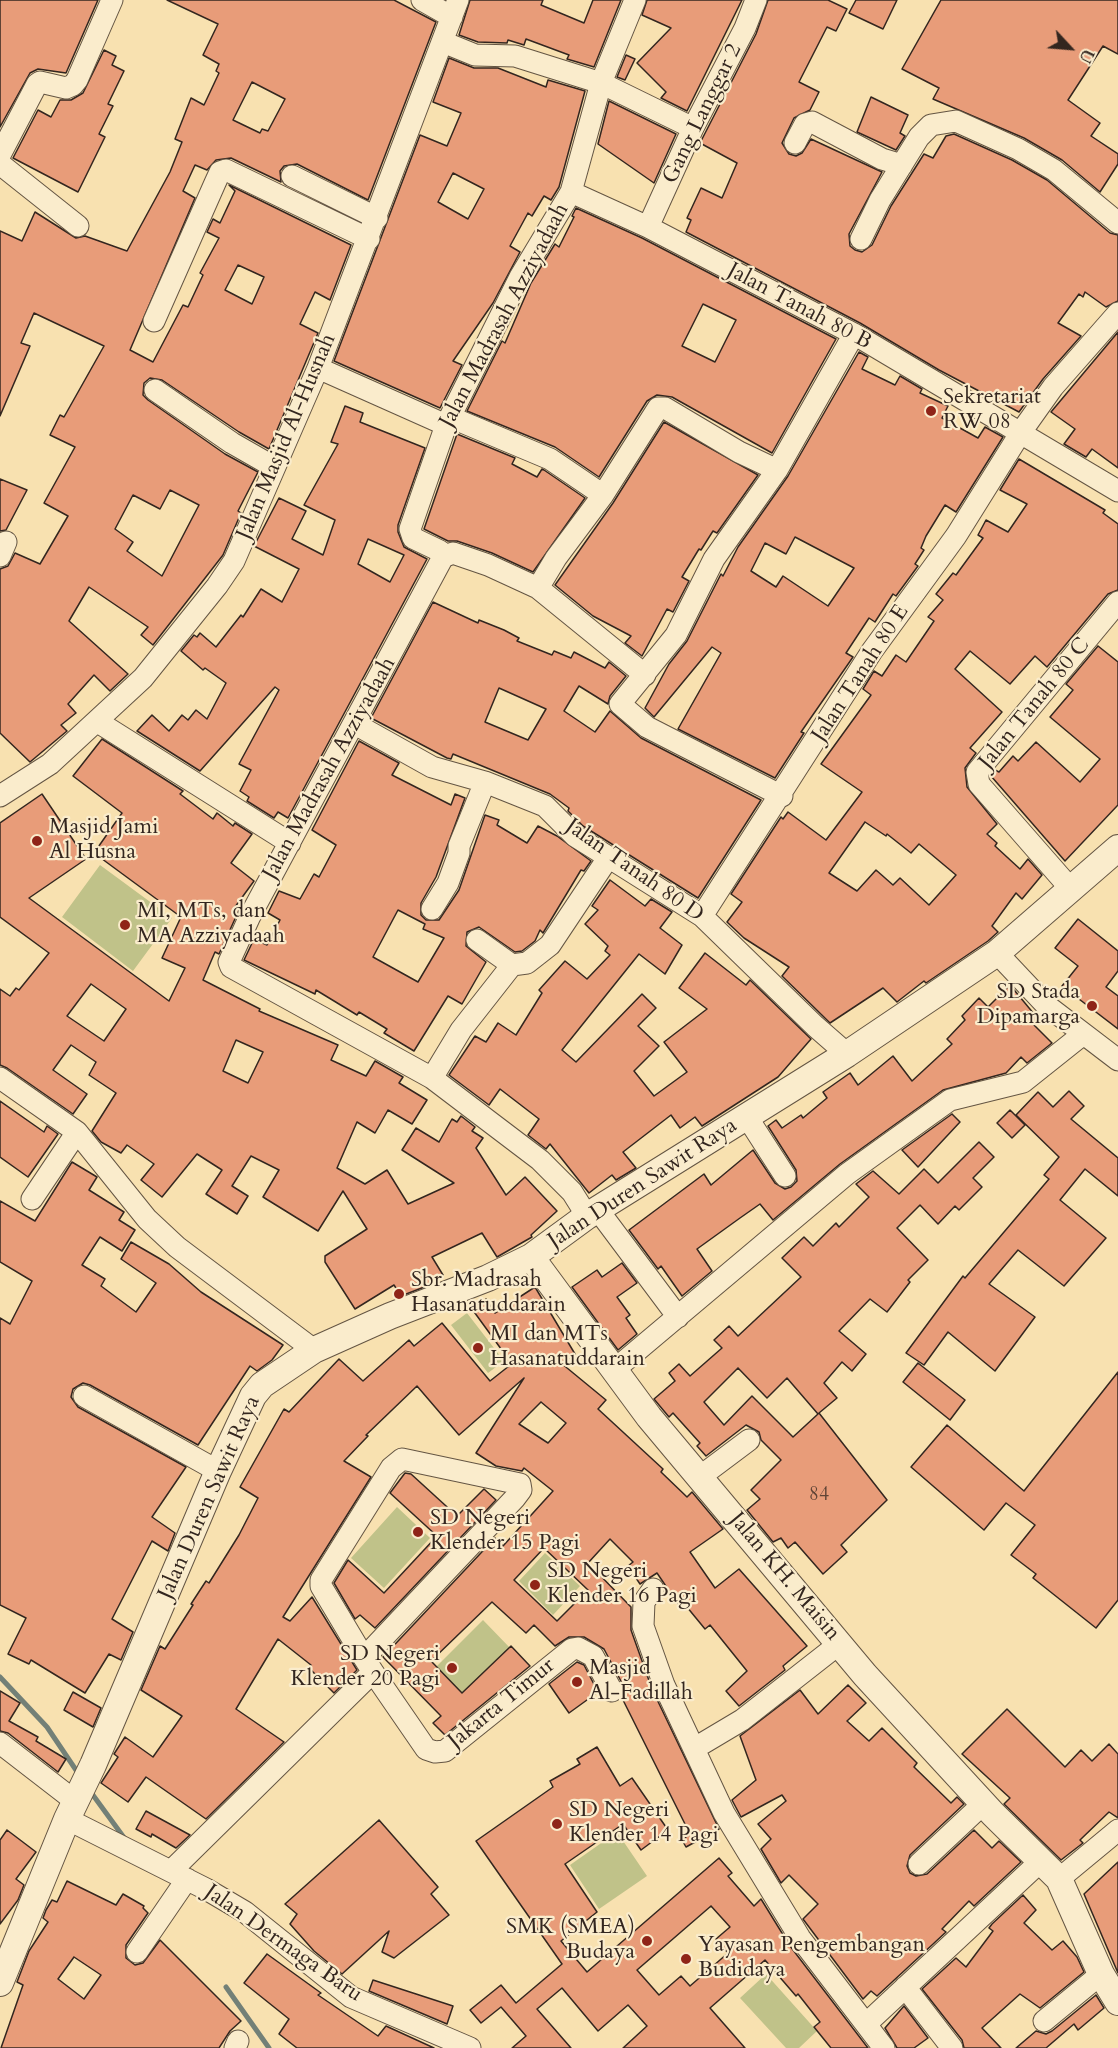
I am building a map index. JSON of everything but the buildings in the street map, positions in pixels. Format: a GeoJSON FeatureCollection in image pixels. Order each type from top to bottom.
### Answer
{"type":"FeatureCollection","features":[{"type":"Feature","properties":{"kind":"street"},"geometry":{"type":"LineString","coordinates":[[0,155],[38,83],[66,88],[77,80],[112,0]]}},
{"type":"Feature","properties":{"kind":"street"},"geometry":{"type":"LineString","coordinates":[[422,0],[455,8]]}},
{"type":"Feature","properties":{"kind":"street"},"geometry":{"type":"LineString","coordinates":[[571,192],[602,83],[635,0]]}},
{"type":"Feature","properties":{"kind":"street","name":"Gang Langgar 2"},"geometry":{"type":"LineString","coordinates":[[648,227],[693,128],[745,28],[756,0]]}},
{"type":"Feature","properties":{"kind":"street","name":"Jalan Masjid Al-Husnah"},"geometry":{"type":"LineString","coordinates":[[0,796],[50,764],[143,678],[217,586],[234,561],[318,368],[455,8]]}},
{"type":"Feature","properties":{"kind":"street"},"geometry":{"type":"LineString","coordinates":[[443,42],[475,55],[514,56],[602,83],[693,128]]}},
{"type":"Feature","properties":{"kind":"street"},"geometry":{"type":"LineString","coordinates":[[861,239],[919,136],[931,125],[956,121],[1017,149],[1053,170],[1118,223]]}},
{"type":"Feature","properties":{"kind":"street"},"geometry":{"type":"LineString","coordinates":[[795,143],[805,124],[812,122],[882,159],[902,165]]}},
{"type":"Feature","properties":{"kind":"street"},"geometry":{"type":"LineString","coordinates":[[0,164],[78,226]]}},
{"type":"Feature","properties":{"kind":"street"},"geometry":{"type":"LineString","coordinates":[[154,321],[220,172],[225,170],[369,239]]}},
{"type":"Feature","properties":{"kind":"street"},"geometry":{"type":"LineString","coordinates":[[292,176],[377,218]]}},
{"type":"Feature","properties":{"kind":"street","name":"Jalan Tanah 80 B"},"geometry":{"type":"LineString","coordinates":[[571,192],[648,227],[854,334],[1118,491]]}},
{"type":"Feature","properties":{"kind":"street","name":"Jalan Madrasah Azziyadaah"},"geometry":{"type":"LineString","coordinates":[[571,192],[520,278],[448,421],[409,532],[413,538],[441,551],[443,556],[355,724],[244,927],[229,963],[231,967],[432,1078],[540,1160],[592,1213],[678,1317]]}},
{"type":"Feature","properties":{"kind":"street","name":"Jalan Tanah 80 E"},"geometry":{"type":"LineString","coordinates":[[702,916],[782,796],[872,651],[956,536],[1021,432],[1053,387],[1118,313]]}},
{"type":"Feature","properties":{"kind":"street"},"geometry":{"type":"LineString","coordinates":[[782,796],[647,727],[620,707],[621,701],[676,635],[714,559],[777,471],[854,334]]}},
{"type":"Feature","properties":{"kind":"street"},"geometry":{"type":"LineString","coordinates":[[318,368],[448,421],[550,459],[603,495]]}},
{"type":"Feature","properties":{"kind":"street"},"geometry":{"type":"LineString","coordinates":[[155,390],[232,443],[274,467]]}},
{"type":"Feature","properties":{"kind":"street"},"geometry":{"type":"LineString","coordinates":[[538,588],[556,558],[603,495],[655,411],[661,407],[777,471]]}},
{"type":"Feature","properties":{"kind":"street"},"geometry":{"type":"LineString","coordinates":[[443,556],[453,553],[488,565],[538,588],[645,675]]}},
{"type":"Feature","properties":{"kind":"street","name":"Jalan Tanah 80 C"},"geometry":{"type":"LineString","coordinates":[[1070,888],[979,784],[977,772],[1118,602]]}},
{"type":"Feature","properties":{"kind":"street"},"geometry":{"type":"LineString","coordinates":[[98,722],[290,843]]}},
{"type":"Feature","properties":{"kind":"street","name":"Jalan Tanah 80 D"},"geometry":{"type":"LineString","coordinates":[[355,724],[432,767],[485,782],[545,806],[575,836],[702,916],[815,1026],[848,1054]]}},
{"type":"Feature","properties":{"kind":"street"},"geometry":{"type":"LineString","coordinates":[[432,909],[448,883],[459,853],[459,846],[485,782]]}},
{"type":"Feature","properties":{"kind":"street","name":"Jalan Duren Sawit Raya"},"geometry":{"type":"LineString","coordinates":[[1,1977],[218,1471],[253,1396],[270,1377],[300,1359],[390,1316],[489,1278],[531,1257],[592,1213],[848,1054],[997,953],[1118,848]]}},
{"type":"Feature","properties":{"kind":"street"},"geometry":{"type":"LineString","coordinates":[[477,940],[512,965],[527,963],[550,945],[608,858]]}},
{"type":"Feature","properties":{"kind":"street"},"geometry":{"type":"LineString","coordinates":[[997,953],[1046,1005],[1082,1035],[1118,1060]]}},
{"type":"Feature","properties":{"kind":"street"},"geometry":{"type":"LineString","coordinates":[[432,1078],[461,1030],[512,965]]}},
{"type":"Feature","properties":{"kind":"street"},"geometry":{"type":"LineString","coordinates":[[614,1370],[847,1174],[950,1100],[1023,1082],[1082,1035]]}},
{"type":"Feature","properties":{"kind":"street"},"geometry":{"type":"LineString","coordinates":[[0,1078],[77,1132],[147,1219],[300,1359]]}},
{"type":"Feature","properties":{"kind":"street"},"geometry":{"type":"LineString","coordinates":[[747,1117],[785,1176]]}},
{"type":"Feature","properties":{"kind":"street"},"geometry":{"type":"LineString","coordinates":[[32,1198],[77,1132]]}},
{"type":"Feature","properties":{"kind":"street","name":"Jalan KH. Maisin"},"geometry":{"type":"LineString","coordinates":[[531,1257],[649,1417],[701,1476],[839,1644],[983,1804],[1050,1869]]}},
{"type":"Feature","properties":{"kind":"street"},"geometry":{"type":"LineString","coordinates":[[84,1396],[218,1471]]}},
{"type":"Feature","properties":{"kind":"street"},"geometry":{"type":"LineString","coordinates":[[701,1476],[749,1440]]}},
{"type":"Feature","properties":{"kind":"street"},"geometry":{"type":"LineString","coordinates":[[137,1952],[165,1869],[368,1665],[515,1498],[521,1490],[520,1484],[402,1459],[391,1468],[321,1580],[321,1586],[368,1665]]}},
{"type":"Feature","properties":{"kind":"street"},"geometry":{"type":"LineString","coordinates":[[653,1589],[644,1602],[643,1626],[664,1685],[724,1813],[800,1938],[884,2048]]}},
{"type":"Feature","properties":{"kind":"street"},"geometry":{"type":"LineString","coordinates":[[695,1748],[742,1720],[839,1644]]}},
{"type":"Feature","properties":{"kind":"street","name":"Jakarta Timur"},"geometry":{"type":"LineString","coordinates":[[368,1665],[426,1749],[435,1752],[445,1751],[572,1649],[578,1648],[593,1656],[612,1691]]}},
{"type":"Feature","properties":{"kind":"street","name":"Jalan Dermaga Baru"},"geometry":{"type":"LineString","coordinates":[[0,1743],[74,1804],[165,1869],[245,1912],[351,1997],[470,2048]]}},
{"type":"Feature","properties":{"kind":"street"},"geometry":{"type":"LineString","coordinates":[[919,1864],[983,1804]]}},
{"type":"Feature","properties":{"kind":"street"},"geometry":{"type":"LineString","coordinates":[[866,2024],[905,1987],[1050,1869],[1118,1830]]}},
{"type":"Feature","properties":{"kind":"street"},"geometry":{"type":"LineString","coordinates":[[1050,1869],[1101,1974],[1118,2002]]}},
{"type":"Feature","properties":{"kind":"street"},"geometry":{"type":"LineString","coordinates":[[1044,2022],[1101,1974]]}},
{"type":"Feature","properties":{"kind":"street"},"geometry":{"type":"LineString","coordinates":[[905,1987],[952,2048]]}},
{"type":"Feature","properties":{"kind":"green space"},"geometry":{"type":"Polygon","coordinates":[[[100,865],[172,918],[133,971],[62,917],[100,865]]]}},
{"type":"Feature","properties":{"kind":"green space"},"geometry":{"type":"Polygon","coordinates":[[[467,1313],[504,1361],[488,1373],[451,1325],[467,1313]]]}},
{"type":"Feature","properties":{"kind":"green space"},"geometry":{"type":"Polygon","coordinates":[[[397,1507],[430,1538],[384,1588],[351,1558],[397,1507]]]}},
{"type":"Feature","properties":{"kind":"green space"},"geometry":{"type":"Polygon","coordinates":[[[545,1553],[580,1586],[553,1615],[519,1581],[545,1553]]]}},
{"type":"Feature","properties":{"kind":"green space"},"geometry":{"type":"Polygon","coordinates":[[[483,1620],[512,1650],[464,1697],[436,1667],[483,1620]]]}},
{"type":"Feature","properties":{"kind":"green space"},"geometry":{"type":"Polygon","coordinates":[[[617,1832],[647,1876],[599,1909],[570,1865],[617,1832]]]}},
{"type":"Feature","properties":{"kind":"green space"},"geometry":{"type":"Polygon","coordinates":[[[766,1974],[817,2031],[799,2048],[786,2048],[740,1998],[766,1974]]]}},
{"type":"Feature","properties":{"kind":"waterway"},"geometry":{"type":"LineString","coordinates":[[0,1677],[47,1727],[80,1776]]}},
{"type":"Feature","properties":{"kind":"waterway"},"geometry":{"type":"LineString","coordinates":[[90,1791],[125,1839]]}},
{"type":"Feature","properties":{"kind":"waterway"},"geometry":{"type":"LineString","coordinates":[[226,1987],[269,2048]]}},
{"type":"Feature","properties":{"kind":"place","name":"Sekretariat RW 08"},"geometry":{"type":"Point","coordinates":[931,411]}},
{"type":"Feature","properties":{"kind":"place","name":"Masjid Jami Al Husna"},"geometry":{"type":"Point","coordinates":[37,841]}},
{"type":"Feature","properties":{"kind":"place","name":"MI, MTs, dan MA Azziyadaah"},"geometry":{"type":"Point","coordinates":[125,925]}},
{"type":"Feature","properties":{"kind":"place","name":"SD Stada Dipamarga"},"geometry":{"type":"Point","coordinates":[1092,1006]}},
{"type":"Feature","properties":{"kind":"place","name":"Sbr. Madrasah Hasanatuddarain"},"geometry":{"type":"Point","coordinates":[399,1294]}},
{"type":"Feature","properties":{"kind":"place","name":"MI dan MTs Hasanatuddarain"},"geometry":{"type":"Point","coordinates":[478,1348]}},
{"type":"Feature","properties":{"kind":"place","name":"SD Negeri Klender 15 Pagi"},"geometry":{"type":"Point","coordinates":[418,1532]}},
{"type":"Feature","properties":{"kind":"place","name":"SD Negeri Klender 16 Pagi"},"geometry":{"type":"Point","coordinates":[535,1585]}},
{"type":"Feature","properties":{"kind":"place","name":"SD Negeri Klender 20 Pagi"},"geometry":{"type":"Point","coordinates":[452,1668]}},
{"type":"Feature","properties":{"kind":"place","name":"Masjid Al-Fadillah"},"geometry":{"type":"Point","coordinates":[577,1682]}},
{"type":"Feature","properties":{"kind":"place","name":"SD Negeri Klender 14 Pagi"},"geometry":{"type":"Point","coordinates":[557,1824]}},
{"type":"Feature","properties":{"kind":"place","name":"SMK (SMEA) Budaya"},"geometry":{"type":"Point","coordinates":[647,1941]}},
{"type":"Feature","properties":{"kind":"place","name":"Yayasan Pengembangan Budidaya"},"geometry":{"type":"Point","coordinates":[686,1959]}}]}
